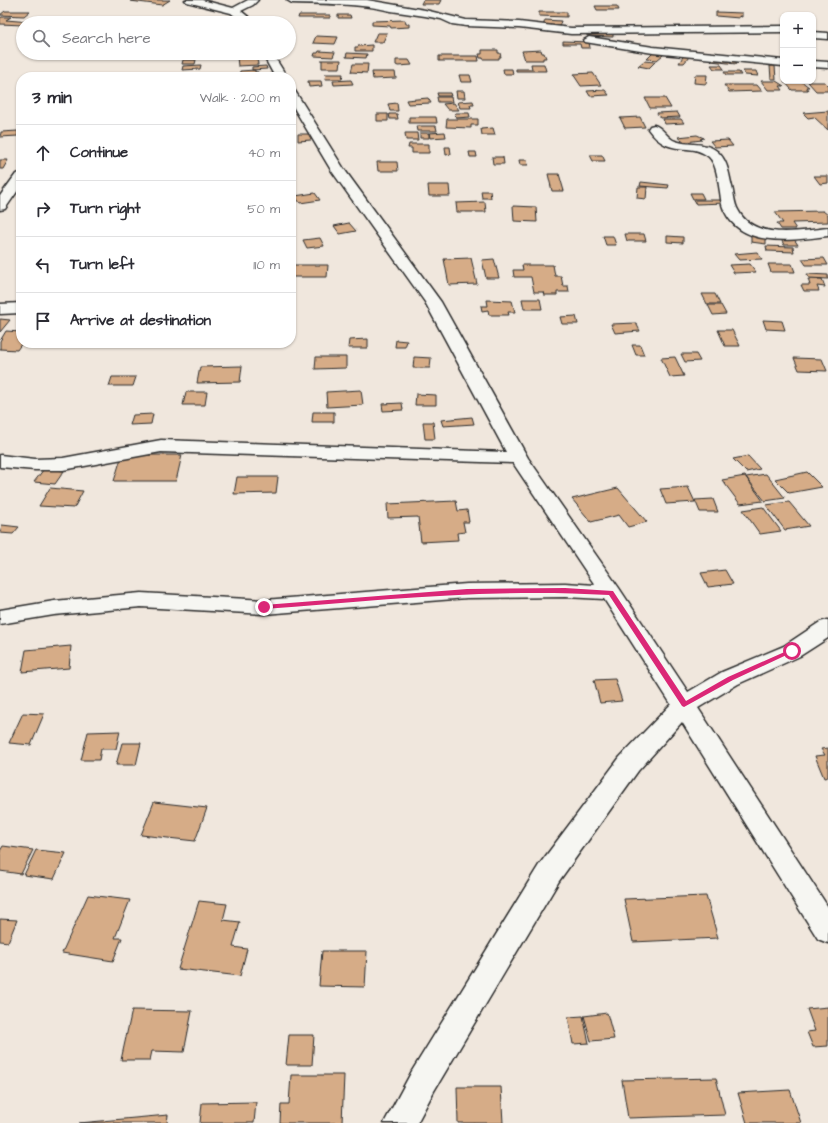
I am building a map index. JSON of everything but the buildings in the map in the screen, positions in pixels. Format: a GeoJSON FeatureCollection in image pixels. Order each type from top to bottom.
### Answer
{"type":"FeatureCollection","features":[{"type":"Feature","properties":{"kind":"street"},"geometry":{"type":"LineString","coordinates":[[190,0],[234,11],[241,16]]}},
{"type":"Feature","properties":{"kind":"street"},"geometry":{"type":"LineString","coordinates":[[292,0],[360,2],[425,13],[459,22],[586,31],[707,28],[780,29]]}},
{"type":"Feature","properties":{"kind":"street"},"geometry":{"type":"LineString","coordinates":[[389,6],[402,0]]}},
{"type":"Feature","properties":{"kind":"street"},"geometry":{"type":"LineString","coordinates":[[234,11],[256,2]]}},
{"type":"Feature","properties":{"kind":"street"},"geometry":{"type":"LineString","coordinates":[[538,28],[576,37],[653,50],[780,63]]}},
{"type":"Feature","properties":{"kind":"street"},"geometry":{"type":"LineString","coordinates":[[816,28],[828,28]]}},
{"type":"Feature","properties":{"kind":"street"},"geometry":{"type":"LineString","coordinates":[[816,35],[828,36]]}},
{"type":"Feature","properties":{"kind":"street"},"geometry":{"type":"LineString","coordinates":[[271,60],[278,72]]}},
{"type":"Feature","properties":{"kind":"street"},"geometry":{"type":"LineString","coordinates":[[816,64],[828,65]]}},
{"type":"Feature","properties":{"kind":"street"},"geometry":{"type":"LineString","coordinates":[[296,101],[338,170],[434,302],[519,458],[611,592],[828,931]]}},
{"type":"Feature","properties":{"kind":"street"},"geometry":{"type":"LineString","coordinates":[[654,129],[667,142],[706,150],[714,154],[720,162],[731,210],[743,224],[753,230],[765,234],[781,236],[828,232]]}},
{"type":"Feature","properties":{"kind":"street"},"geometry":{"type":"LineString","coordinates":[[0,206],[16,184]]}},
{"type":"Feature","properties":{"kind":"street"},"geometry":{"type":"LineString","coordinates":[[0,309],[16,308]]}},
{"type":"Feature","properties":{"kind":"street"},"geometry":{"type":"LineString","coordinates":[[0,461],[16,463],[69,464],[111,454],[161,446],[519,458]]}},
{"type":"Feature","properties":{"kind":"street"},"geometry":{"type":"LineString","coordinates":[[0,617],[54,608],[141,600],[264,607],[467,591],[565,590],[611,592]]}},
{"type":"Feature","properties":{"kind":"street"},"geometry":{"type":"LineString","coordinates":[[400,1123],[549,873],[629,764],[684,705],[730,678],[792,651],[828,627]]}},
{"type":"Feature","properties":{"kind":"route"},"geometry":{"type":"LineString","coordinates":[[264,607],[467,591],[565,590],[611,592],[684,705],[730,678],[792,651]]}}]}
